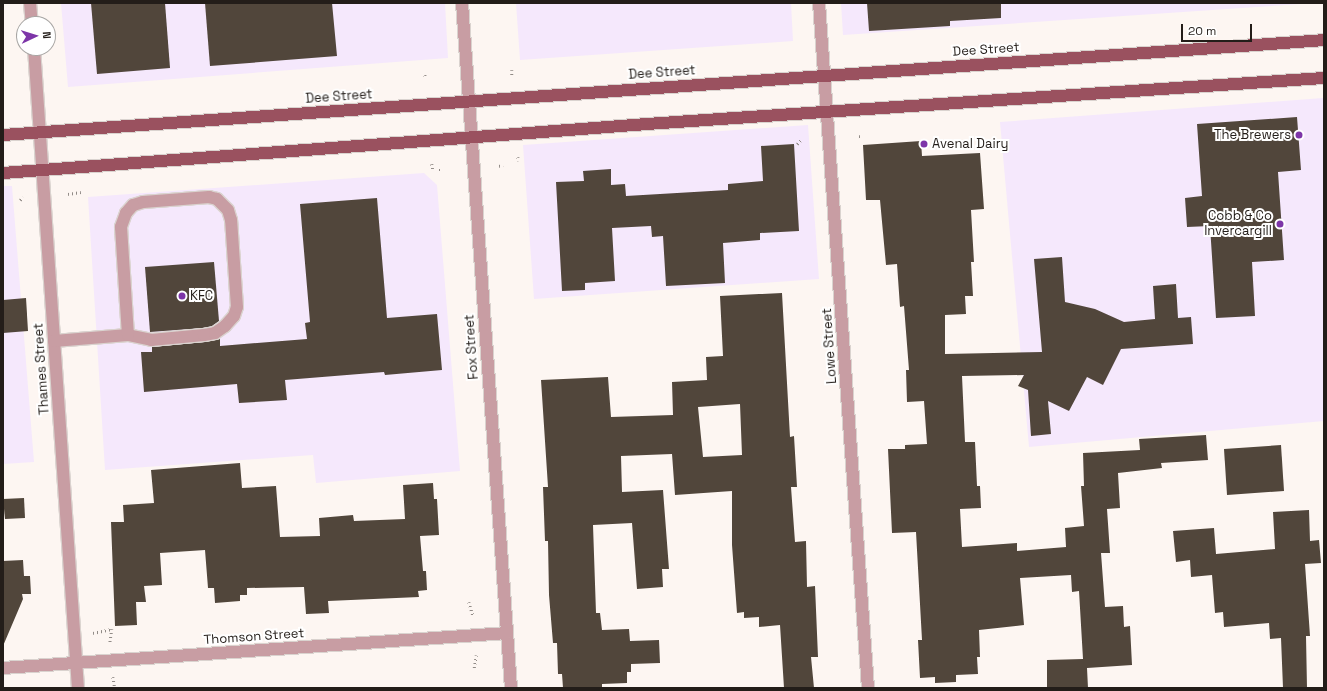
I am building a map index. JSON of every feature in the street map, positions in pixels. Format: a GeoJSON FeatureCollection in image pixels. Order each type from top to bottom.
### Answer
{"type":"FeatureCollection","features":[{"type":"Feature","properties":{"kind":"main road","name":"Dee Street"},"geometry":{"type":"LineString","coordinates":[[3,135],[1324,40]]}},
{"type":"Feature","properties":{"kind":"main road"},"geometry":{"type":"LineString","coordinates":[[3,173],[647,124],[828,113],[1324,78]]}},
{"type":"Feature","properties":{"kind":"street"},"geometry":{"type":"LineString","coordinates":[[30,3],[31,16]]}},
{"type":"Feature","properties":{"kind":"street","name":"Fox Street"},"geometry":{"type":"LineString","coordinates":[[462,3],[473,138],[511,688]]}},
{"type":"Feature","properties":{"kind":"street","name":"Lowe Street"},"geometry":{"type":"LineString","coordinates":[[819,3],[868,688]]}},
{"type":"Feature","properties":{"kind":"street","name":"Thames Street"},"geometry":{"type":"LineString","coordinates":[[35,56],[78,688]]}},
{"type":"Feature","properties":{"kind":"street"},"geometry":{"type":"LineString","coordinates":[[54,341],[128,335],[151,340],[204,336],[215,333],[225,326],[234,316],[237,307],[231,220],[228,210],[217,199],[209,197],[143,202],[129,208],[122,220],[121,226],[128,335]]}},
{"type":"Feature","properties":{"kind":"street","name":"Thomson Street"},"geometry":{"type":"LineString","coordinates":[[3,668],[507,633]]}},
{"type":"Feature","properties":{"kind":"path"},"geometry":{"type":"LineString","coordinates":[[512,70],[512,75]]}},
{"type":"Feature","properties":{"kind":"path"},"geometry":{"type":"LineString","coordinates":[[797,144],[801,140]]}},
{"type":"Feature","properties":{"kind":"path"},"geometry":{"type":"LineString","coordinates":[[432,164],[433,170]]}},
{"type":"Feature","properties":{"kind":"path"},"geometry":{"type":"LineString","coordinates":[[499,166],[503,165]]}},
{"type":"Feature","properties":{"kind":"path"},"geometry":{"type":"LineString","coordinates":[[68,194],[81,192]]}},
{"type":"Feature","properties":{"kind":"path"},"geometry":{"type":"LineString","coordinates":[[469,602],[473,616]]}},
{"type":"Feature","properties":{"kind":"path"},"geometry":{"type":"LineString","coordinates":[[94,633],[112,629],[110,644]]}},
{"type":"Feature","properties":{"kind":"path"},"geometry":{"type":"LineString","coordinates":[[474,668],[476,655]]}},
{"type":"Feature","properties":{"kind":"path"},"geometry":{"type":"LineString","coordinates":[[112,677],[115,688]]}},
{"type":"Feature","properties":{"kind":"shaded area"},"geometry":{"type":"Polygon","coordinates":[[[61,3],[445,3],[448,58],[68,87],[61,3]]]}},
{"type":"Feature","properties":{"kind":"shaded area"},"geometry":{"type":"Polygon","coordinates":[[[516,3],[791,3],[793,41],[520,60],[516,3]]]}},
{"type":"Feature","properties":{"kind":"shaded area"},"geometry":{"type":"Polygon","coordinates":[[[841,3],[1316,3],[843,35],[841,3]]]}},
{"type":"Feature","properties":{"kind":"shaded area"},"geometry":{"type":"Polygon","coordinates":[[[1323,98],[1324,421],[1029,447],[1000,122],[1323,98]]]}},
{"type":"Feature","properties":{"kind":"shaded area"},"geometry":{"type":"Polygon","coordinates":[[[808,125],[819,279],[534,299],[523,145],[808,125]]]}},
{"type":"Feature","properties":{"kind":"shaded area"},"geometry":{"type":"Polygon","coordinates":[[[424,173],[437,185],[460,471],[316,483],[313,455],[105,470],[88,197],[424,173]]]}},
{"type":"Feature","properties":{"kind":"shaded area"},"geometry":{"type":"Polygon","coordinates":[[[3,186],[12,186],[34,462],[3,464],[3,186]]]}},
{"type":"Feature","properties":{"kind":"building"},"geometry":{"type":"Polygon","coordinates":[[[91,3],[165,3],[170,68],[97,74],[91,3]]]}},
{"type":"Feature","properties":{"kind":"building"},"geometry":{"type":"Polygon","coordinates":[[[205,3],[332,3],[337,56],[210,66],[205,3]]]}},
{"type":"Feature","properties":{"kind":"building"},"geometry":{"type":"Polygon","coordinates":[[[867,3],[1001,3],[1001,18],[950,21],[950,26],[869,31],[867,3]]]}},
{"type":"Feature","properties":{"kind":"building"},"geometry":{"type":"Polygon","coordinates":[[[1297,117],[1301,170],[1278,172],[1284,260],[1252,262],[1255,316],[1216,318],[1210,226],[1187,227],[1185,198],[1202,196],[1197,124],[1297,117]]]}},
{"type":"Feature","properties":{"kind":"building"},"geometry":{"type":"Polygon","coordinates":[[[921,141],[922,156],[980,153],[984,209],[971,210],[974,262],[971,262],[973,296],[965,296],[966,314],[945,315],[945,354],[1042,352],[1034,259],[1062,257],[1065,302],[1095,309],[1124,322],[1155,319],[1153,286],[1176,284],[1178,318],[1191,317],[1193,344],[1121,349],[1103,385],[1087,377],[1069,411],[1048,401],[1051,434],[1031,436],[1028,390],[1018,386],[1024,375],[962,376],[965,442],[975,442],[977,486],[980,486],[981,508],[960,509],[962,547],[1017,543],[1017,551],[1066,547],[1065,528],[1084,526],[1081,486],[1084,486],[1083,453],[1140,450],[1139,439],[1206,435],[1208,460],[1161,463],[1162,468],[1118,473],[1120,508],[1107,509],[1110,553],[1101,553],[1105,607],[1123,606],[1124,627],[1130,626],[1132,665],[1087,668],[1088,688],[1047,688],[1047,660],[1083,659],[1079,591],[1072,592],[1071,575],[1020,578],[1024,625],[979,630],[980,657],[977,657],[978,674],[956,675],[956,682],[935,683],[935,677],[920,678],[918,640],[922,640],[916,532],[892,533],[888,449],[905,449],[905,445],[927,444],[924,401],[907,402],[906,370],[909,370],[904,306],[900,307],[897,264],[886,265],[880,200],[866,200],[863,145],[921,141]]]}},
{"type":"Feature","properties":{"kind":"building"},"geometry":{"type":"Polygon","coordinates":[[[794,144],[799,231],[760,233],[760,240],[723,243],[725,283],[666,286],[663,236],[652,237],[651,226],[612,228],[615,281],[585,283],[585,290],[562,291],[556,182],[584,181],[583,171],[611,169],[611,185],[625,184],[626,196],[728,190],[728,184],[763,181],[761,146],[794,144]]]}},
{"type":"Feature","properties":{"kind":"building"},"geometry":{"type":"Polygon","coordinates":[[[377,198],[387,318],[437,314],[442,370],[385,375],[384,372],[285,380],[287,400],[239,403],[237,384],[144,392],[141,352],[152,352],[152,347],[205,342],[220,339],[220,346],[307,339],[305,323],[310,322],[300,204],[377,198]]]}},
{"type":"Feature","properties":{"kind":"building","name":"KFC"},"geometry":{"type":"Polygon","coordinates":[[[214,262],[219,321],[212,326],[203,328],[150,332],[145,267],[214,262]]]}},
{"type":"Feature","properties":{"kind":"building"},"geometry":{"type":"Polygon","coordinates":[[[782,293],[790,437],[794,436],[797,487],[791,487],[795,542],[806,541],[807,587],[815,586],[818,657],[811,657],[814,688],[784,688],[780,625],[759,627],[759,617],[744,618],[744,612],[737,613],[732,545],[732,491],[675,495],[672,454],[621,456],[622,492],[663,490],[669,569],[662,569],[663,587],[637,589],[632,523],[593,525],[596,613],[600,613],[602,630],[629,629],[630,641],[659,640],[660,663],[631,664],[631,672],[627,672],[627,683],[602,684],[602,688],[563,688],[562,674],[558,674],[557,643],[553,643],[549,595],[548,541],[545,541],[543,487],[548,487],[541,380],[608,377],[611,417],[673,415],[672,382],[707,380],[706,357],[723,356],[720,296],[782,293]],[[740,404],[698,407],[703,457],[742,455],[740,404]]]}},
{"type":"Feature","properties":{"kind":"building"},"geometry":{"type":"Polygon","coordinates":[[[26,298],[28,331],[3,333],[3,300],[26,298]]]}},
{"type":"Feature","properties":{"kind":"building"},"geometry":{"type":"Polygon","coordinates":[[[1281,445],[1284,491],[1227,495],[1224,449],[1281,445]]]}},
{"type":"Feature","properties":{"kind":"building"},"geometry":{"type":"Polygon","coordinates":[[[240,463],[242,488],[276,486],[280,537],[320,536],[319,518],[353,515],[354,521],[405,519],[403,485],[433,483],[434,499],[437,499],[439,535],[420,536],[423,571],[426,571],[427,590],[418,591],[419,597],[328,601],[329,613],[306,614],[304,587],[247,588],[247,595],[240,595],[240,601],[215,603],[214,588],[208,588],[205,550],[160,553],[162,585],[144,586],[146,602],[136,602],[137,625],[115,626],[111,522],[124,522],[123,505],[154,503],[151,470],[240,463]]]}},
{"type":"Feature","properties":{"kind":"building"},"geometry":{"type":"Polygon","coordinates":[[[24,498],[25,518],[5,519],[3,499],[24,498]]]}},
{"type":"Feature","properties":{"kind":"building"},"geometry":{"type":"Polygon","coordinates":[[[1309,510],[1310,541],[1319,540],[1321,563],[1305,564],[1310,636],[1306,636],[1307,688],[1283,688],[1281,638],[1270,639],[1269,623],[1224,627],[1223,612],[1215,613],[1212,575],[1191,577],[1190,560],[1176,562],[1173,531],[1214,528],[1216,554],[1275,549],[1273,512],[1309,510]]]}},
{"type":"Feature","properties":{"kind":"building"},"geometry":{"type":"Polygon","coordinates":[[[23,560],[24,576],[30,576],[31,594],[22,594],[23,599],[3,646],[3,561],[23,560]]]}},
{"type":"Feature","properties":{"kind":"place","name":"The Brewers"},"geometry":{"type":"Point","coordinates":[1299,135]}},
{"type":"Feature","properties":{"kind":"place","name":"Avenal Dairy"},"geometry":{"type":"Point","coordinates":[924,144]}},
{"type":"Feature","properties":{"kind":"place","name":"Cobb & Co Invercargill"},"geometry":{"type":"Point","coordinates":[1280,224]}},
{"type":"Feature","properties":{"kind":"place","name":"KFC"},"geometry":{"type":"Point","coordinates":[182,296]}}]}
